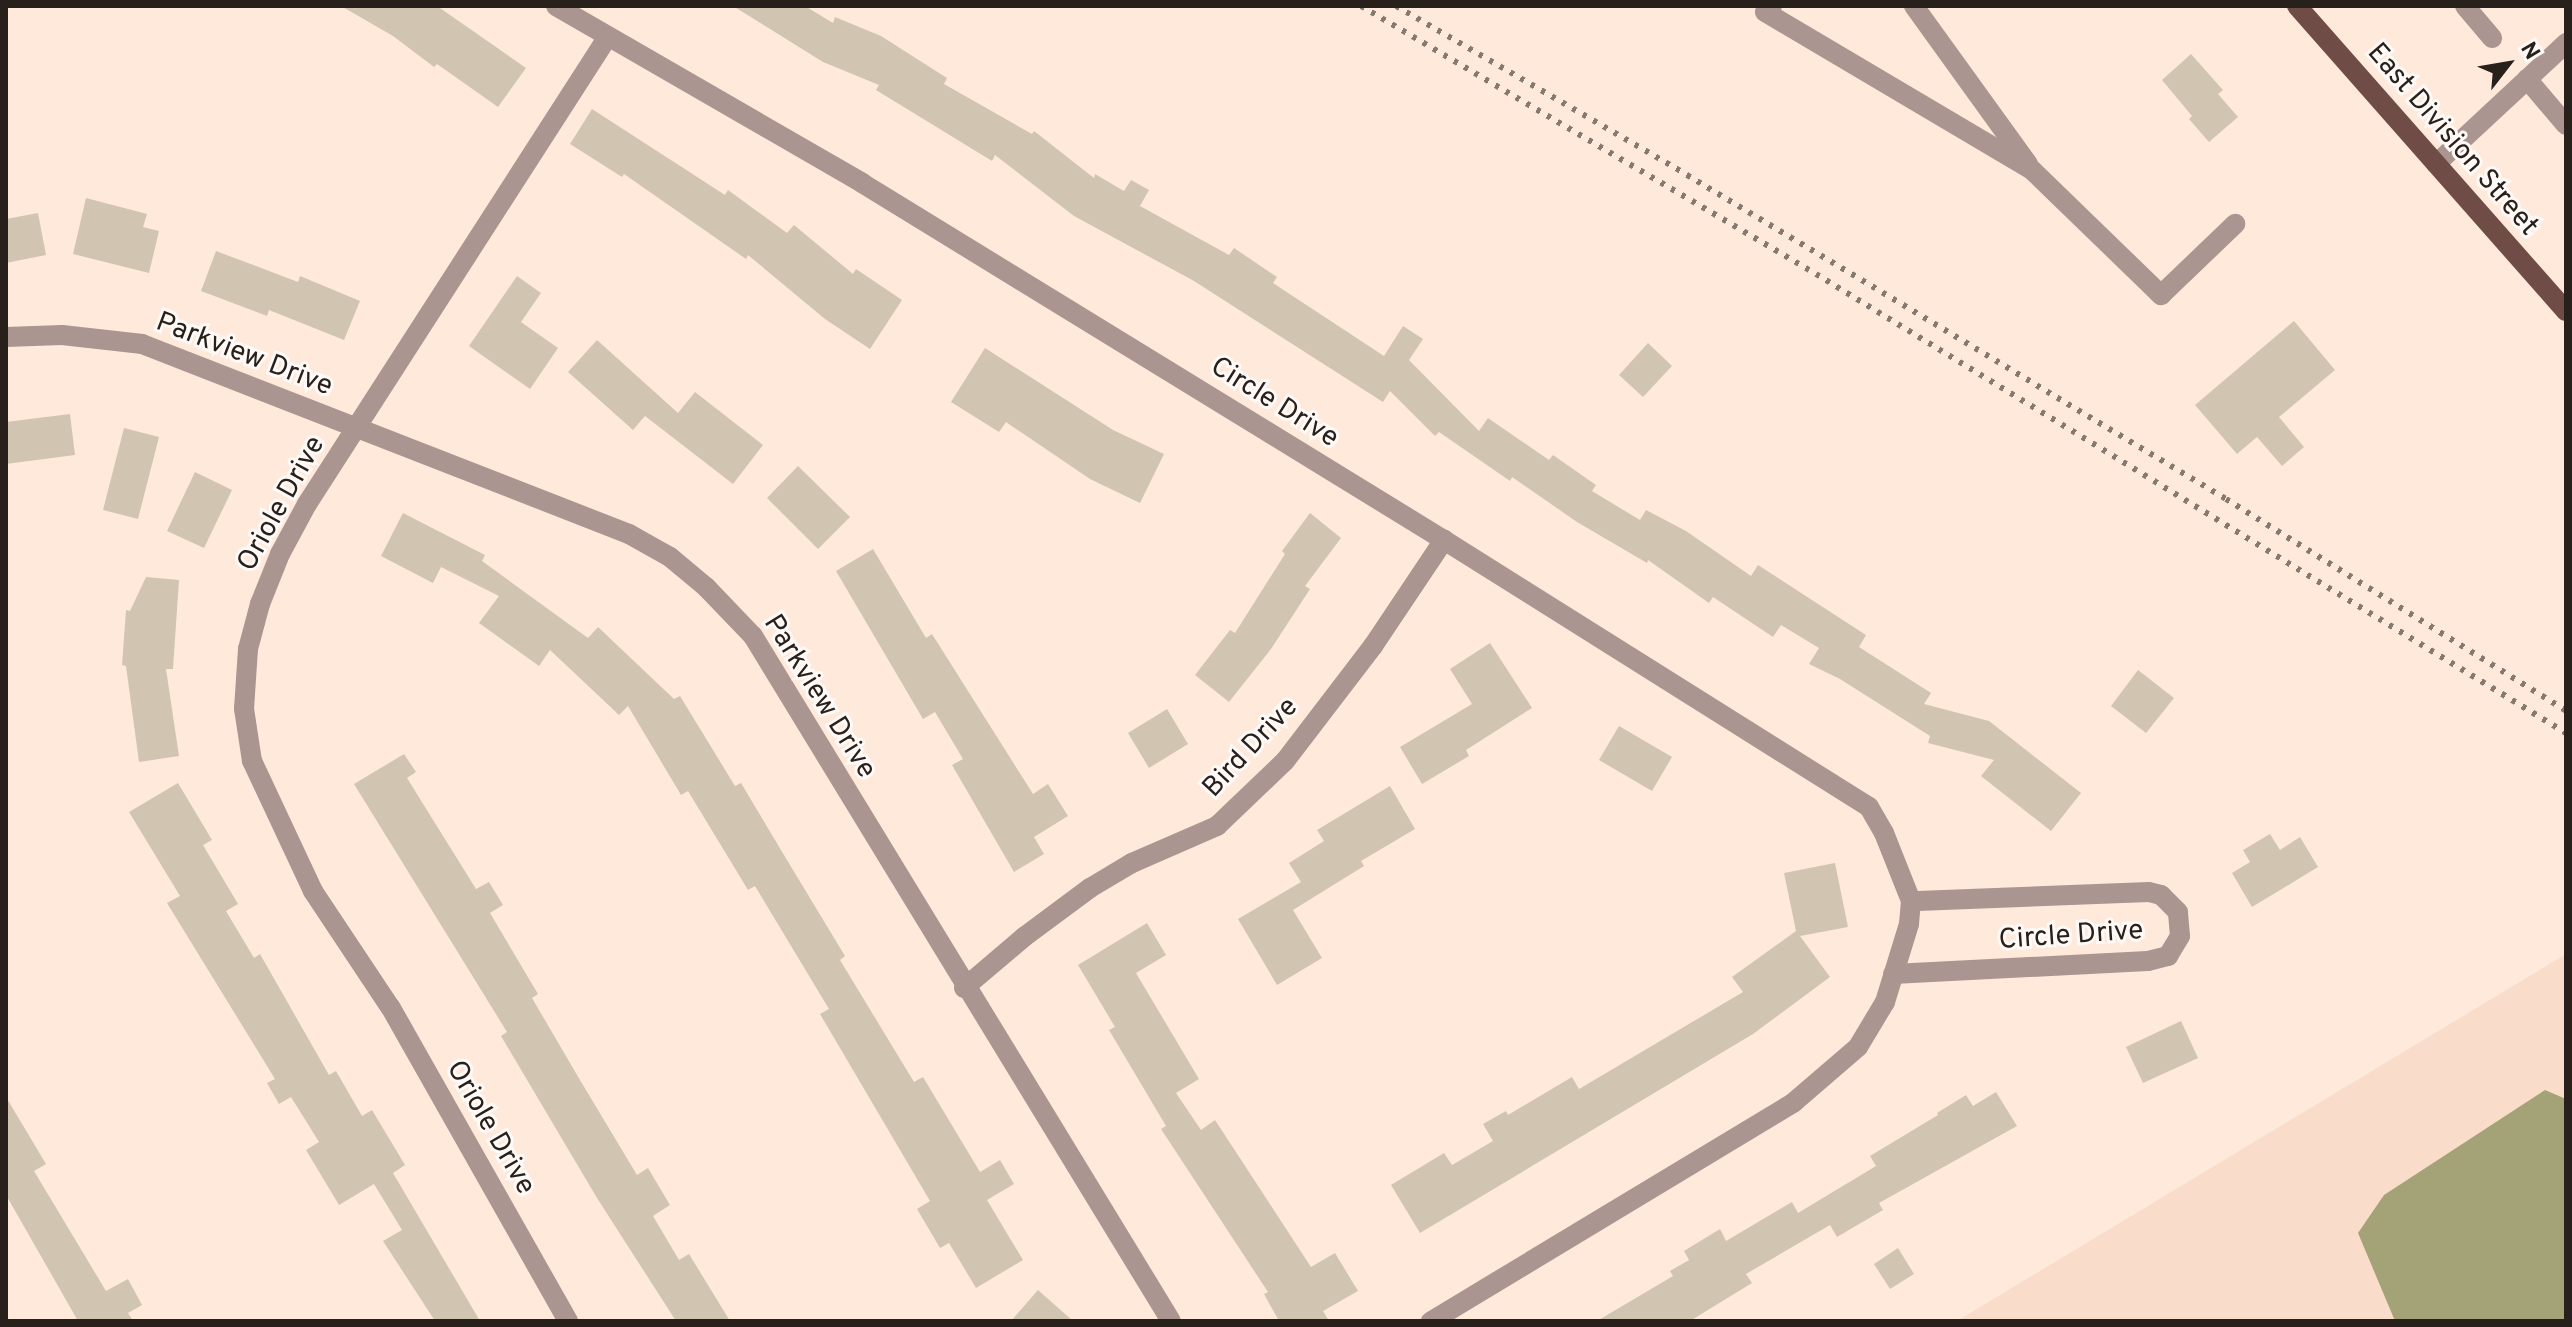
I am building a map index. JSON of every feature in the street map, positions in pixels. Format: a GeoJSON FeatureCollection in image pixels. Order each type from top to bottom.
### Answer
{"type":"FeatureCollection","features":[{"type":"Feature","properties":{"kind":"main road","name":"East Division Street"},"geometry":{"type":"LineString","coordinates":[[2297,6],[2566,311]]}},
{"type":"Feature","properties":{"kind":"street","name":"Circle Drive"},"geometry":{"type":"LineString","coordinates":[[556,6],[862,183],[1444,540],[1869,807],[1884,833],[1911,901],[2149,892],[2161,895],[2178,912],[2180,936],[2168,956],[2148,961],[1893,974]]}},
{"type":"Feature","properties":{"kind":"street"},"geometry":{"type":"LineString","coordinates":[[1772,6],[1765,12],[2032,170]]}},
{"type":"Feature","properties":{"kind":"street"},"geometry":{"type":"LineString","coordinates":[[1914,6],[2032,170],[2161,295],[2235,224]]}},
{"type":"Feature","properties":{"kind":"street"},"geometry":{"type":"LineString","coordinates":[[2465,6],[2492,38]]}},
{"type":"Feature","properties":{"kind":"street","name":"Oriole Drive"},"geometry":{"type":"LineString","coordinates":[[568,1321],[390,1007],[313,891],[252,761],[244,709],[248,649],[260,604],[280,554],[307,504],[607,38]]}},
{"type":"Feature","properties":{"kind":"street"},"geometry":{"type":"LineString","coordinates":[[2436,164],[2566,43]]}},
{"type":"Feature","properties":{"kind":"street"},"geometry":{"type":"LineString","coordinates":[[2527,79],[2566,125]]}},
{"type":"Feature","properties":{"kind":"street","name":"Parkview Drive"},"geometry":{"type":"LineString","coordinates":[[6,337],[62,335],[142,344],[629,534],[670,557],[706,587],[753,636],[964,988],[1171,1321]]}},
{"type":"Feature","properties":{"kind":"street","name":"Bird Drive"},"geometry":{"type":"LineString","coordinates":[[964,988],[1024,937],[1090,888],[1132,863],[1217,826],[1285,761],[1373,646],[1444,540]]}},
{"type":"Feature","properties":{"kind":"street"},"geometry":{"type":"LineString","coordinates":[[1431,1321],[1793,1103],[1858,1047],[1885,1002],[1909,924],[1911,901]]}},
{"type":"Feature","properties":{"kind":"shaded area"},"geometry":{"type":"Polygon","coordinates":[[[2566,954],[2566,1321],[1957,1321],[2566,954]]]}},
{"type":"Feature","properties":{"kind":"shaded area"},"geometry":{"type":"Polygon","coordinates":[[[2545,1090],[2566,1099],[2566,1321],[2395,1321],[2358,1233],[2384,1195],[2545,1090]]]}},
{"type":"Feature","properties":{"kind":"building"},"geometry":{"type":"Polygon","coordinates":[[[341,6],[437,6],[526,68],[498,107],[437,64],[434,67],[393,36],[341,6]]]}},
{"type":"Feature","properties":{"kind":"building"},"geometry":{"type":"Polygon","coordinates":[[[733,6],[805,6],[833,23],[835,17],[881,36],[947,78],[944,84],[1032,134],[1034,131],[1094,178],[1095,174],[1124,191],[1131,180],[1149,190],[1140,206],[1229,255],[1234,248],[1277,277],[1273,283],[1384,356],[1403,326],[1423,339],[1409,360],[1479,431],[1488,418],[1549,460],[1553,455],[1596,485],[1592,491],[1640,520],[1646,510],[1686,531],[1751,576],[1758,565],[1866,635],[1859,647],[1931,693],[1924,704],[1989,721],[2081,793],[2051,831],[1981,776],[1994,760],[1928,743],[1930,736],[1840,679],[1809,664],[1819,648],[1781,625],[1773,637],[1713,597],[1709,603],[1648,560],[1647,563],[1577,522],[1512,477],[1510,481],[1439,432],[1435,436],[1390,391],[1383,402],[1194,281],[1074,216],[995,155],[992,161],[876,90],[879,85],[823,62],[733,6]]]}},
{"type":"Feature","properties":{"kind":"building"},"geometry":{"type":"Polygon","coordinates":[[[2191,54],[2223,90],[2218,94],[2238,117],[2209,142],[2162,80],[2191,54]]]}},
{"type":"Feature","properties":{"kind":"building"},"geometry":{"type":"Polygon","coordinates":[[[592,109],[725,195],[728,190],[787,233],[794,225],[853,274],[856,269],[902,300],[870,349],[825,319],[748,255],[746,259],[624,174],[622,177],[570,144],[592,109]]]}},
{"type":"Feature","properties":{"kind":"building"},"geometry":{"type":"Polygon","coordinates":[[[86,198],[147,214],[143,227],[159,231],[149,273],[73,254],[86,198]]]}},
{"type":"Feature","properties":{"kind":"building"},"geometry":{"type":"Polygon","coordinates":[[[38,213],[46,255],[6,263],[6,219],[38,213]]]}},
{"type":"Feature","properties":{"kind":"building"},"geometry":{"type":"Polygon","coordinates":[[[216,251],[298,282],[300,276],[360,301],[344,340],[269,310],[267,316],[201,291],[216,251]]]}},
{"type":"Feature","properties":{"kind":"building"},"geometry":{"type":"Polygon","coordinates":[[[517,276],[541,293],[521,322],[558,348],[530,389],[469,346],[517,276]]]}},
{"type":"Feature","properties":{"kind":"building"},"geometry":{"type":"Polygon","coordinates":[[[2294,321],[2335,370],[2279,417],[2304,447],[2282,466],[2257,437],[2237,454],[2195,405],[2294,321]]]}},
{"type":"Feature","properties":{"kind":"building"},"geometry":{"type":"Polygon","coordinates":[[[597,340],[678,413],[695,392],[763,445],[733,484],[645,416],[633,430],[568,372],[597,340]]]}},
{"type":"Feature","properties":{"kind":"building"},"geometry":{"type":"Polygon","coordinates":[[[1648,343],[1672,366],[1643,397],[1619,375],[1648,343]]]}},
{"type":"Feature","properties":{"kind":"building"},"geometry":{"type":"Polygon","coordinates":[[[985,348],[1113,430],[1164,454],[1140,503],[1090,479],[1006,422],[999,432],[951,402],[985,348]]]}},
{"type":"Feature","properties":{"kind":"building"},"geometry":{"type":"Polygon","coordinates":[[[70,414],[75,455],[6,464],[6,422],[70,414]]]}},
{"type":"Feature","properties":{"kind":"building"},"geometry":{"type":"Polygon","coordinates":[[[124,428],[159,437],[138,519],[103,510],[124,428]]]}},
{"type":"Feature","properties":{"kind":"building"},"geometry":{"type":"Polygon","coordinates":[[[798,466],[850,517],[818,549],[767,498],[798,466]]]}},
{"type":"Feature","properties":{"kind":"building"},"geometry":{"type":"Polygon","coordinates":[[[195,472],[232,490],[204,548],[167,531],[195,472]]]}},
{"type":"Feature","properties":{"kind":"building"},"geometry":{"type":"Polygon","coordinates":[[[403,513],[485,555],[482,561],[588,638],[598,627],[674,699],[680,696],[735,786],[741,783],[845,956],[840,960],[914,1082],[923,1077],[980,1172],[1000,1160],[1014,1184],[987,1200],[1023,1260],[976,1288],[949,1243],[940,1248],[917,1209],[930,1201],[820,1014],[829,1009],[755,886],[748,890],[688,791],[681,795],[628,706],[619,715],[550,650],[539,666],[479,623],[499,596],[441,567],[433,583],[381,556],[403,513]]]}},
{"type":"Feature","properties":{"kind":"building"},"geometry":{"type":"Polygon","coordinates":[[[1310,513],[1341,538],[1305,586],[1310,589],[1271,649],[1229,702],[1195,675],[1230,630],[1235,633],[1285,554],[1282,551],[1310,513]]]}},
{"type":"Feature","properties":{"kind":"building"},"geometry":{"type":"Polygon","coordinates":[[[873,549],[926,638],[932,634],[1033,794],[1048,784],[1068,816],[1034,837],[1044,854],[1014,872],[952,765],[963,759],[935,712],[923,719],[836,571],[873,549]]]}},
{"type":"Feature","properties":{"kind":"building"},"geometry":{"type":"Polygon","coordinates":[[[146,577],[179,580],[173,669],[166,669],[179,756],[139,762],[126,666],[122,665],[126,610],[130,611],[146,577]]]}},
{"type":"Feature","properties":{"kind":"building"},"geometry":{"type":"Polygon","coordinates":[[[1490,643],[1532,708],[1466,750],[1469,756],[1422,784],[1400,747],[1472,704],[1450,669],[1490,643]]]}},
{"type":"Feature","properties":{"kind":"building"},"geometry":{"type":"Polygon","coordinates":[[[2138,670],[2174,698],[2146,733],[2111,706],[2138,670]]]}},
{"type":"Feature","properties":{"kind":"building"},"geometry":{"type":"Polygon","coordinates":[[[1167,709],[1188,744],[1149,768],[1128,733],[1167,709]]]}},
{"type":"Feature","properties":{"kind":"building"},"geometry":{"type":"Polygon","coordinates":[[[1619,726],[1672,757],[1652,791],[1599,760],[1619,726]]]}},
{"type":"Feature","properties":{"kind":"building"},"geometry":{"type":"Polygon","coordinates":[[[404,754],[416,772],[407,778],[476,889],[489,882],[503,905],[490,913],[538,994],[532,998],[580,1080],[637,1175],[648,1168],[670,1205],[653,1216],[679,1260],[689,1254],[730,1321],[676,1321],[597,1198],[501,1036],[507,1032],[354,784],[404,754]]]}},
{"type":"Feature","properties":{"kind":"building"},"geometry":{"type":"Polygon","coordinates":[[[178,783],[212,840],[203,845],[238,904],[226,911],[254,958],[260,954],[329,1075],[336,1071],[362,1116],[372,1110],[405,1165],[393,1173],[480,1321],[435,1321],[383,1241],[402,1230],[374,1184],[339,1205],[306,1150],[319,1142],[291,1097],[279,1104],[267,1083],[275,1079],[167,903],[180,896],[129,812],[178,783]]]}},
{"type":"Feature","properties":{"kind":"building"},"geometry":{"type":"Polygon","coordinates":[[[1390,786],[1415,829],[1361,861],[1364,866],[1293,910],[1322,958],[1277,985],[1238,919],[1301,882],[1289,863],[1324,841],[1317,830],[1390,786]]]}},
{"type":"Feature","properties":{"kind":"building"},"geometry":{"type":"Polygon","coordinates":[[[2270,834],[2280,850],[2300,837],[2318,867],[2252,907],[2232,873],[2250,862],[2243,850],[2270,834]]]}},
{"type":"Feature","properties":{"kind":"building"},"geometry":{"type":"Polygon","coordinates":[[[1835,863],[1848,927],[1800,936],[1830,977],[1753,1034],[1420,1233],[1391,1185],[1444,1153],[1452,1165],[1493,1141],[1483,1124],[1506,1111],[1508,1115],[1572,1077],[1579,1089],[1743,992],[1732,977],[1796,931],[1784,873],[1835,863]]]}},
{"type":"Feature","properties":{"kind":"building"},"geometry":{"type":"Polygon","coordinates":[[[1147,923],[1166,955],[1136,973],[1199,1079],[1176,1093],[1201,1130],[1215,1120],[1311,1267],[1335,1253],[1358,1291],[1323,1311],[1329,1321],[1279,1321],[1264,1294],[1268,1292],[1161,1129],[1166,1126],[1109,1030],[1115,1027],[1078,965],[1147,923]]]}},
{"type":"Feature","properties":{"kind":"building"},"geometry":{"type":"Polygon","coordinates":[[[2181,1021],[2198,1058],[2143,1083],[2126,1047],[2181,1021]]]}},
{"type":"Feature","properties":{"kind":"building"},"geometry":{"type":"Polygon","coordinates":[[[1996,1092],[2017,1126],[1879,1203],[1883,1210],[1837,1237],[1830,1225],[1746,1274],[1752,1283],[1690,1321],[1597,1321],[1673,1276],[1670,1271],[1689,1260],[1684,1251],[1720,1229],[1726,1241],[1792,1202],[1798,1213],[1876,1166],[1870,1156],[1966,1095],[1973,1106],[1996,1092]]]}},
{"type":"Feature","properties":{"kind":"building"},"geometry":{"type":"Polygon","coordinates":[[[6,1097],[46,1164],[34,1171],[106,1291],[128,1279],[142,1305],[128,1313],[133,1321],[78,1321],[6,1195],[6,1097]]]}},
{"type":"Feature","properties":{"kind":"building"},"geometry":{"type":"Polygon","coordinates":[[[1898,1248],[1914,1274],[1890,1289],[1874,1264],[1898,1248]]]}},
{"type":"Feature","properties":{"kind":"building"},"geometry":{"type":"Polygon","coordinates":[[[1038,1290],[1073,1321],[1011,1321],[1038,1290]]]}},
{"type":"Feature","properties":{"kind":"railway"},"geometry":{"type":"LineString","coordinates":[[1361,6],[1816,274],[2566,733]]}},
{"type":"Feature","properties":{"kind":"railway"},"geometry":{"type":"LineString","coordinates":[[1396,6],[1687,175],[2226,499],[2566,711]]}}]}
